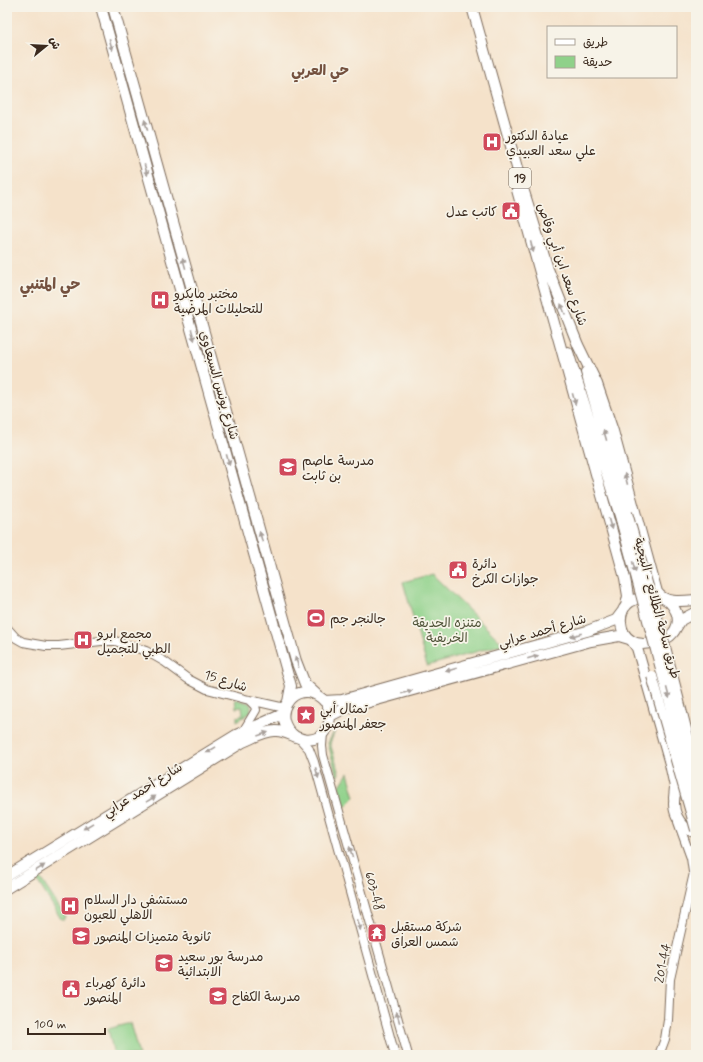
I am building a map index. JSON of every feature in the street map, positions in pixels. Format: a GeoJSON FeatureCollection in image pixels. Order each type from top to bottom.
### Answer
{"type":"FeatureCollection","features":[{"type":"Feature","properties":{"kind":"main road","name":"شارع يونس السبعاوي"},"geometry":{"type":"LineString","coordinates":[[101,7],[291,686],[285,708]]}},
{"type":"Feature","properties":{"kind":"main road","name":"شارع يونس السبعاوي"},"geometry":{"type":"LineString","coordinates":[[113,7],[296,661],[305,684],[320,697]]}},
{"type":"Feature","properties":{"kind":"main road","name":"شارع سعد ابن أبي وقاص"},"geometry":{"type":"LineString","coordinates":[[465,7],[542,280]]}},
{"type":"Feature","properties":{"kind":"main road","name":"شارع سعد ابن أبي وقاص"},"geometry":{"type":"LineString","coordinates":[[472,7],[521,182],[548,269],[578,345]]}},
{"type":"Feature","properties":{"kind":"main road"},"geometry":{"type":"LineString","coordinates":[[142,154],[153,151]]}},
{"type":"Feature","properties":{"kind":"main road"},"geometry":{"type":"LineString","coordinates":[[542,280],[623,515]]}},
{"type":"Feature","properties":{"kind":"main road"},"geometry":{"type":"LineString","coordinates":[[542,280],[625,578],[628,596],[621,625],[624,633],[645,651],[696,832]]}},
{"type":"Feature","properties":{"kind":"main road"},"geometry":{"type":"LineString","coordinates":[[578,345],[623,515]]}},
{"type":"Feature","properties":{"kind":"main road"},"geometry":{"type":"LineString","coordinates":[[578,345],[598,384],[613,431],[655,587],[661,597],[671,603],[676,610],[677,621],[674,631]]}},
{"type":"Feature","properties":{"kind":"main road","name":"طريق ساحة الطلائع - البيجية"},"geometry":{"type":"LineString","coordinates":[[623,515],[663,639],[696,770]]}},
{"type":"Feature","properties":{"kind":"main road","name":"طريق ساحة الطلائع - البيجية"},"geometry":{"type":"LineString","coordinates":[[623,515],[696,799]]}},
{"type":"Feature","properties":{"kind":"main road"},"geometry":{"type":"LineString","coordinates":[[649,564],[656,579],[665,591],[682,599],[696,600]]}},
{"type":"Feature","properties":{"kind":"main road"},"geometry":{"type":"LineString","coordinates":[[601,627],[610,622],[622,606],[626,591],[625,578]]}},
{"type":"Feature","properties":{"kind":"main road"},"geometry":{"type":"LineString","coordinates":[[624,609],[631,602],[653,596],[673,600],[696,600]]}},
{"type":"Feature","properties":{"kind":"main road","name":"شارع أحمد عرابي"},"geometry":{"type":"LineString","coordinates":[[320,697],[342,700],[601,627],[616,620],[624,609]]}},
{"type":"Feature","properties":{"kind":"main road"},"geometry":{"type":"LineString","coordinates":[[633,641],[642,644],[661,640],[670,636],[681,620],[696,612]]}},
{"type":"Feature","properties":{"kind":"main road","name":"شارع أحمد عرابي"},"geometry":{"type":"LineString","coordinates":[[330,716],[344,709],[604,638],[619,636],[633,641]]}},
{"type":"Feature","properties":{"kind":"main road"},"geometry":{"type":"LineString","coordinates":[[604,638],[624,641],[634,649],[641,659]]}},
{"type":"Feature","properties":{"kind":"main road"},"geometry":{"type":"LineString","coordinates":[[633,641],[638,648],[670,764],[675,787],[674,808],[677,818],[686,828],[696,832]]}},
{"type":"Feature","properties":{"kind":"main road"},"geometry":{"type":"LineString","coordinates":[[300,693],[311,693],[320,697],[329,708],[330,716],[327,728],[323,733],[313,739],[298,738],[290,733],[286,728],[284,721],[285,708],[291,698],[300,693]]}},
{"type":"Feature","properties":{"kind":"main road","name":"شارع أحمد عرابي"},"geometry":{"type":"LineString","coordinates":[[7,876],[244,730],[285,708]]}},
{"type":"Feature","properties":{"kind":"main road","name":"شارع أحمد عرابي"},"geometry":{"type":"LineString","coordinates":[[7,888],[244,742],[258,735],[276,731],[280,731],[298,738]]}},
{"type":"Feature","properties":{"kind":"main road"},"geometry":{"type":"LineString","coordinates":[[674,798],[676,791],[685,776],[696,770]]}},
{"type":"Feature","properties":{"kind":"street","name":"شارع 15"},"geometry":{"type":"LineString","coordinates":[[7,628],[16,638],[23,642],[46,646],[115,641],[146,651],[188,679],[207,689],[285,708]]}},
{"type":"Feature","properties":{"kind":"street"},"geometry":{"type":"LineString","coordinates":[[244,730],[256,710],[255,706],[249,700]]}},
{"type":"Feature","properties":{"kind":"street","name":"603-48"},"geometry":{"type":"LineString","coordinates":[[323,733],[322,751],[407,1052]]}},
{"type":"Feature","properties":{"kind":"street","name":"603-48"},"geometry":{"type":"LineString","coordinates":[[298,738],[309,749],[314,762],[395,1053]]}},
{"type":"Feature","properties":{"kind":"street","name":"201-44"},"geometry":{"type":"LineString","coordinates":[[677,818],[691,858],[693,876]]}},
{"type":"Feature","properties":{"kind":"street","name":"201-44"},"geometry":{"type":"LineString","coordinates":[[659,1055],[665,1039],[668,1020],[670,979],[696,864]]}},
{"type":"Feature","properties":{"kind":"street"},"geometry":{"type":"LineString","coordinates":[[354,906],[365,902]]}},
{"type":"Feature","properties":{"kind":"street"},"geometry":{"type":"LineString","coordinates":[[395,1053],[407,1052]]}},
{"type":"Feature","properties":{"kind":"green space","name":"متنزه الحديقة الخريفية"},"geometry":{"type":"Polygon","coordinates":[[[432,574],[503,644],[427,666],[403,582],[432,574]]]}},
{"type":"Feature","properties":{"kind":"green space"},"geometry":{"type":"Polygon","coordinates":[[[235,699],[249,703],[251,706],[250,713],[237,721],[237,717],[243,715],[242,707],[236,708],[235,699]]]}},
{"type":"Feature","properties":{"kind":"green space"},"geometry":{"type":"Polygon","coordinates":[[[339,722],[330,743],[339,773],[337,777],[328,743],[339,722]]]}},
{"type":"Feature","properties":{"kind":"green space"},"geometry":{"type":"Polygon","coordinates":[[[348,773],[355,797],[345,807],[339,787],[348,773]]]}},
{"type":"Feature","properties":{"kind":"green space"},"geometry":{"type":"Polygon","coordinates":[[[38,875],[65,916],[64,919],[61,919],[35,877],[38,875]]]}},
{"type":"Feature","properties":{"kind":"green space"},"geometry":{"type":"Polygon","coordinates":[[[130,1023],[139,1055],[114,1055],[108,1029],[130,1023]]]}},
{"type":"Feature","properties":{"kind":"place","name":"عيادة الدكتور علي سعد العبيدي"},"geometry":{"type":"Point","coordinates":[492,142]}},
{"type":"Feature","properties":{"kind":"place","name":"كاتب عدل"},"geometry":{"type":"Point","coordinates":[511,211]}},
{"type":"Feature","properties":{"kind":"place","name":"مختبر مايكرو للتحليلات المرضية"},"geometry":{"type":"Point","coordinates":[160,300]}},
{"type":"Feature","properties":{"kind":"place","name":"مدرسة عاصم بن ثابت"},"geometry":{"type":"Point","coordinates":[288,467]}},
{"type":"Feature","properties":{"kind":"place","name":"دائرة جوازات الكرخ"},"geometry":{"type":"Point","coordinates":[458,570]}},
{"type":"Feature","properties":{"kind":"place","name":"جالنجر جم"},"geometry":{"type":"Point","coordinates":[316,618]}},
{"type":"Feature","properties":{"kind":"place","name":"مجمع ابرو الطبي للتجميل"},"geometry":{"type":"Point","coordinates":[83,640]}},
{"type":"Feature","properties":{"kind":"place","name":"تمثال أبي جعفر المنصور"},"geometry":{"type":"Point","coordinates":[306,715]}},
{"type":"Feature","properties":{"kind":"place","name":"مستشفى دار السلام الاهلي للعيون"},"geometry":{"type":"Point","coordinates":[70,906]}},
{"type":"Feature","properties":{"kind":"place","name":"شركة مستقبل شمس العراق"},"geometry":{"type":"Point","coordinates":[377,933]}},
{"type":"Feature","properties":{"kind":"place","name":"ثانوية متميزات المنصور"},"geometry":{"type":"Point","coordinates":[81,936]}},
{"type":"Feature","properties":{"kind":"place","name":"مدرسة بور سعيد الابتدائية"},"geometry":{"type":"Point","coordinates":[164,963]}},
{"type":"Feature","properties":{"kind":"place","name":"دائرة كهرباء المنصور"},"geometry":{"type":"Point","coordinates":[71,989]}},
{"type":"Feature","properties":{"kind":"place","name":"مدرسة الكفاح"},"geometry":{"type":"Point","coordinates":[218,996]}},
{"type":"Feature","properties":{"kind":"district","name":"حي العربي"},"geometry":{"type":"Point","coordinates":[320,70]}},
{"type":"Feature","properties":{"kind":"district","name":"حي المتنبي"},"geometry":{"type":"Point","coordinates":[50,284]}}]}
